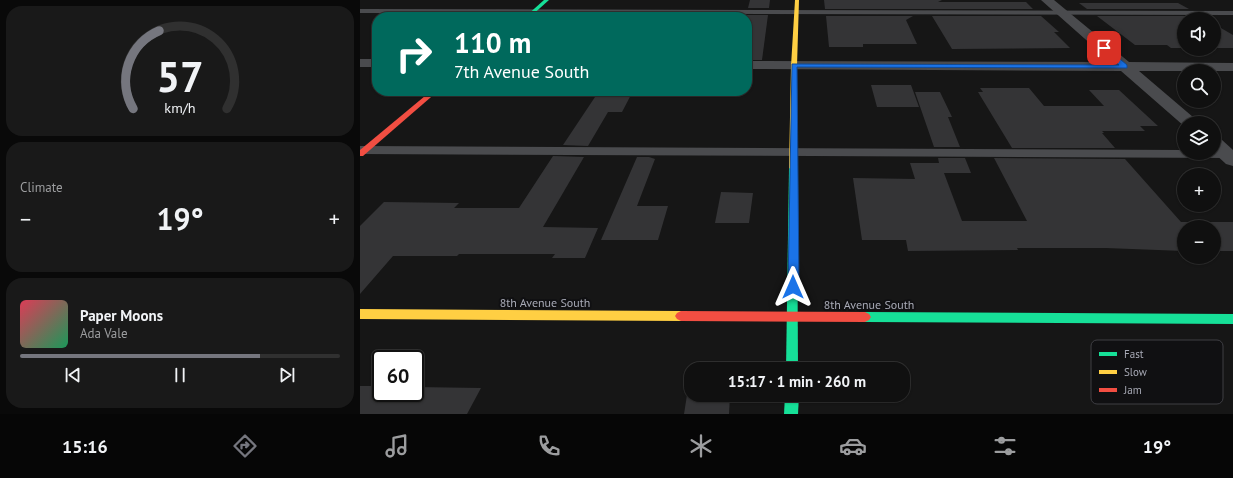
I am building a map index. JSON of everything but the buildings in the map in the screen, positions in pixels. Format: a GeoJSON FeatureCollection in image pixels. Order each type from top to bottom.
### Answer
{"type":"FeatureCollection","features":[{"type":"Feature","properties":{"kind":"main road"},"geometry":{"type":"LineString","coordinates":[[532,12],[547,0]]}},
{"type":"Feature","properties":{"kind":"main road"},"geometry":{"type":"LineString","coordinates":[[792,362],[794,66],[797,0]]}},
{"type":"Feature","properties":{"kind":"main road"},"geometry":{"type":"LineString","coordinates":[[361,151],[429,96]]}},
{"type":"Feature","properties":{"kind":"main road","name":"8th Avenue South"},"geometry":{"type":"LineString","coordinates":[[360,314],[1233,319]]}},
{"type":"Feature","properties":{"kind":"main road"},"geometry":{"type":"LineString","coordinates":[[791,414],[792,402]]}},
{"type":"Feature","properties":{"kind":"street"},"geometry":{"type":"LineString","coordinates":[[1047,0],[1183,116]]}},
{"type":"Feature","properties":{"kind":"street"},"geometry":{"type":"LineString","coordinates":[[360,63],[372,63]]}},
{"type":"Feature","properties":{"kind":"street"},"geometry":{"type":"LineString","coordinates":[[752,65],[1233,67]]}},
{"type":"Feature","properties":{"kind":"lane"},"geometry":{"type":"LineString","coordinates":[[360,11],[417,12]]}},
{"type":"Feature","properties":{"kind":"lane"},"geometry":{"type":"LineString","coordinates":[[752,12],[1233,13]]}},
{"type":"Feature","properties":{"kind":"lane"},"geometry":{"type":"LineString","coordinates":[[361,151],[1227,153]]}},
{"type":"Feature","properties":{"kind":"traffic: fast"},"geometry":{"type":"LineString","coordinates":[[533,12],[547,0]]}},
{"type":"Feature","properties":{"kind":"traffic: fast"},"geometry":{"type":"LineString","coordinates":[[792,362],[793,168]]}},
{"type":"Feature","properties":{"kind":"traffic: fast"},"geometry":{"type":"LineString","coordinates":[[865,317],[1233,319]]}},
{"type":"Feature","properties":{"kind":"traffic: fast"},"geometry":{"type":"LineString","coordinates":[[791,414],[792,402]]}},
{"type":"Feature","properties":{"kind":"traffic: slow"},"geometry":{"type":"LineString","coordinates":[[793,168],[794,66],[797,0]]}},
{"type":"Feature","properties":{"kind":"traffic: slow"},"geometry":{"type":"LineString","coordinates":[[360,314],[681,316]]}},
{"type":"Feature","properties":{"kind":"traffic: jam"},"geometry":{"type":"LineString","coordinates":[[360,154],[429,96]]}},
{"type":"Feature","properties":{"kind":"traffic: jam"},"geometry":{"type":"LineString","coordinates":[[681,316],[865,317]]}},
{"type":"Feature","properties":{"kind":"route"},"geometry":{"type":"LineString","coordinates":[[793,287],[794,66],[1125,66],[1104,48]]}}]}
